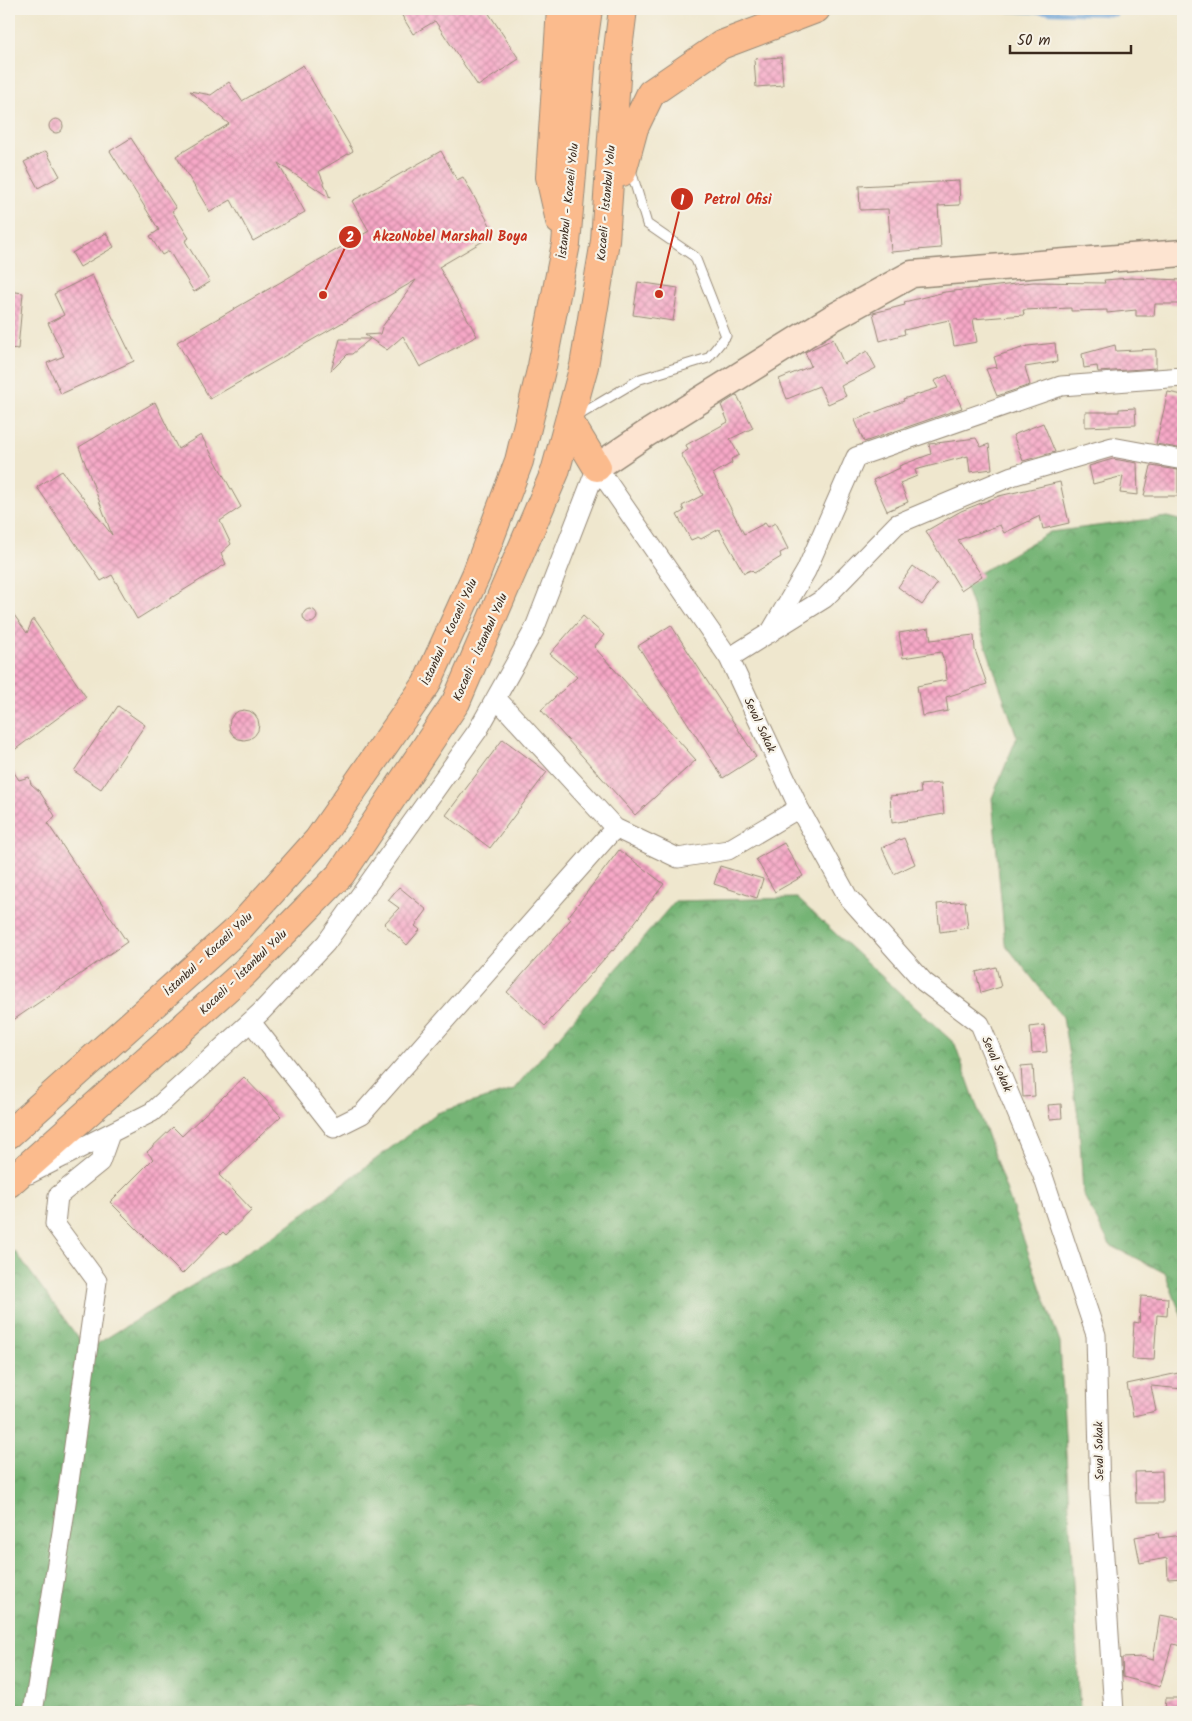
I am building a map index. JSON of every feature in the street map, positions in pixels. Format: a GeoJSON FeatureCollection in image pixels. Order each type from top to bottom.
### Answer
{"type":"FeatureCollection","features":[{"type":"Feature","properties":{"kind":"highway"},"geometry":{"type":"LineString","coordinates":[[561,9],[550,177],[566,244]]}},
{"type":"Feature","properties":{"kind":"highway","name":"İstanbul - Kocaeli Yolu"},"geometry":{"type":"LineString","coordinates":[[9,1134],[242,926],[318,840],[426,685],[476,575],[519,461],[542,366],[566,244],[583,45],[588,9]]}},
{"type":"Feature","properties":{"kind":"highway","name":"Kocaeli - İstanbul Yolu"},"geometry":{"type":"LineString","coordinates":[[9,1184],[244,973],[341,874],[456,702],[555,472],[584,366],[605,241],[618,49],[624,9]]}},
{"type":"Feature","properties":{"kind":"highway"},"geometry":{"type":"LineString","coordinates":[[599,278],[615,224],[626,154],[634,128],[651,93],[721,45],[816,9]]}},
{"type":"Feature","properties":{"kind":"highway"},"geometry":{"type":"LineString","coordinates":[[569,420],[597,467]]}},
{"type":"Feature","properties":{"kind":"street"},"geometry":{"type":"LineString","coordinates":[[9,1184],[152,1112],[251,1022],[326,943],[478,730],[534,630],[597,467],[646,434],[832,318],[912,274],[1183,253]]}},
{"type":"Feature","properties":{"kind":"street"},"geometry":{"type":"LineString","coordinates":[[770,633],[806,570],[856,456],[1061,386],[1183,377]]}},
{"type":"Feature","properties":{"kind":"street"},"geometry":{"type":"LineString","coordinates":[[729,658],[825,598],[897,524],[1012,476],[1112,447],[1183,460]]}},
{"type":"Feature","properties":{"kind":"street","name":"Seval Sokak"},"geometry":{"type":"LineString","coordinates":[[597,467],[729,658],[799,808],[848,897],[924,982],[980,1024],[1042,1173],[1096,1335],[1100,1495],[1114,1712]]}},
{"type":"Feature","properties":{"kind":"street"},"geometry":{"type":"LineString","coordinates":[[496,698],[615,828],[678,858],[728,850],[799,808]]}},
{"type":"Feature","properties":{"kind":"street"},"geometry":{"type":"LineString","coordinates":[[251,1022],[334,1128],[362,1114],[615,828]]}},
{"type":"Feature","properties":{"kind":"street"},"geometry":{"type":"LineString","coordinates":[[33,1712],[62,1532],[97,1281],[55,1224],[58,1196],[100,1162],[110,1134]]}},
{"type":"Feature","properties":{"kind":"lane"},"geometry":{"type":"LineString","coordinates":[[569,420],[640,378],[708,358],[726,336],[695,256],[647,224],[626,154]]}},
{"type":"Feature","properties":{"kind":"green space"},"geometry":{"type":"Polygon","coordinates":[[[1167,517],[1183,521],[1183,1320],[1165,1273],[1110,1245],[1083,1194],[1079,1123],[1063,1017],[1005,944],[992,798],[1017,737],[964,582],[1050,532],[1167,517]]]}},
{"type":"Feature","properties":{"kind":"green space"},"geometry":{"type":"Polygon","coordinates":[[[797,898],[955,1044],[1060,1343],[1080,1712],[9,1712],[9,1254],[15,1251],[87,1350],[278,1233],[437,1113],[513,1090],[675,901],[797,898]]]}},
{"type":"Feature","properties":{"kind":"building"},"geometry":{"type":"Polygon","coordinates":[[[398,9],[486,9],[519,59],[478,86],[435,21],[413,34],[398,9]]]}},
{"type":"Feature","properties":{"kind":"building"},"geometry":{"type":"Polygon","coordinates":[[[781,57],[783,85],[756,87],[754,59],[781,57]]]}},
{"type":"Feature","properties":{"kind":"building"},"geometry":{"type":"Polygon","coordinates":[[[303,65],[353,151],[319,171],[330,198],[278,163],[305,212],[253,241],[231,200],[210,212],[176,156],[229,124],[190,91],[211,95],[229,82],[242,101],[303,65]]]}},
{"type":"Feature","properties":{"kind":"building"},"geometry":{"type":"Polygon","coordinates":[[[56,119],[61,121],[63,126],[61,131],[56,133],[51,131],[49,126],[51,121],[56,119]]]}},
{"type":"Feature","properties":{"kind":"building"},"geometry":{"type":"Polygon","coordinates":[[[131,138],[176,208],[172,211],[189,238],[185,241],[210,282],[194,292],[169,251],[162,255],[150,236],[159,230],[110,151],[131,138]]]}},
{"type":"Feature","properties":{"kind":"building"},"geometry":{"type":"Polygon","coordinates":[[[46,151],[60,176],[38,188],[24,162],[46,151]]]}},
{"type":"Feature","properties":{"kind":"building"},"geometry":{"type":"Polygon","coordinates":[[[441,151],[457,180],[463,177],[495,234],[439,267],[477,336],[420,367],[403,336],[387,350],[365,335],[380,334],[382,327],[416,280],[210,399],[177,342],[369,231],[352,201],[441,151]]]}},
{"type":"Feature","properties":{"kind":"building"},"geometry":{"type":"Polygon","coordinates":[[[959,181],[960,205],[938,206],[941,248],[891,252],[888,209],[860,210],[859,186],[959,181]]]}},
{"type":"Feature","properties":{"kind":"building"},"geometry":{"type":"Polygon","coordinates":[[[106,233],[114,247],[80,267],[72,253],[106,233]]]}},
{"type":"Feature","properties":{"kind":"building"},"geometry":{"type":"Polygon","coordinates":[[[92,275],[134,361],[61,394],[47,363],[64,356],[48,323],[64,315],[54,294],[92,275]]]}},
{"type":"Feature","properties":{"kind":"building"},"geometry":{"type":"Polygon","coordinates":[[[1130,278],[1183,280],[1183,304],[1155,304],[1154,316],[1136,316],[1136,310],[1107,313],[1107,310],[1071,311],[1071,308],[1023,310],[1024,315],[973,319],[977,342],[954,346],[949,320],[904,330],[905,334],[880,341],[873,313],[905,305],[904,302],[945,292],[1033,282],[1105,283],[1104,280],[1130,278]]]}},
{"type":"Feature","properties":{"kind":"building"},"geometry":{"type":"Polygon","coordinates":[[[638,282],[678,288],[673,321],[633,315],[638,282]]]}},
{"type":"Feature","properties":{"kind":"building"},"geometry":{"type":"Polygon","coordinates":[[[9,291],[23,293],[18,349],[9,348],[9,291]]]}},
{"type":"Feature","properties":{"kind":"building"},"geometry":{"type":"Polygon","coordinates":[[[340,339],[370,339],[352,354],[348,354],[331,371],[340,339]]]}},
{"type":"Feature","properties":{"kind":"building"},"geometry":{"type":"Polygon","coordinates":[[[833,339],[844,364],[867,351],[876,368],[841,386],[846,396],[828,404],[819,386],[787,399],[779,379],[811,366],[805,352],[833,339]]]}},
{"type":"Feature","properties":{"kind":"building"},"geometry":{"type":"Polygon","coordinates":[[[1055,343],[1057,362],[1025,367],[1030,385],[997,396],[986,369],[997,367],[994,357],[1028,346],[1055,343]]]}},
{"type":"Feature","properties":{"kind":"building"},"geometry":{"type":"Polygon","coordinates":[[[1115,345],[1116,351],[1156,349],[1156,368],[1098,372],[1097,366],[1084,368],[1082,354],[1115,345]]]}},
{"type":"Feature","properties":{"kind":"building"},"geometry":{"type":"Polygon","coordinates":[[[947,375],[962,408],[864,442],[855,420],[904,401],[903,399],[938,388],[934,381],[947,375]]]}},
{"type":"Feature","properties":{"kind":"building"},"geometry":{"type":"Polygon","coordinates":[[[1168,392],[1183,395],[1183,449],[1156,444],[1168,392]]]}},
{"type":"Feature","properties":{"kind":"building"},"geometry":{"type":"Polygon","coordinates":[[[737,395],[753,428],[730,439],[739,455],[731,459],[732,463],[713,474],[744,534],[765,523],[768,527],[775,523],[788,549],[780,553],[781,557],[754,573],[751,570],[744,573],[719,529],[701,539],[698,537],[691,540],[677,515],[684,511],[682,506],[703,495],[681,454],[688,450],[686,445],[728,422],[721,405],[737,395]]]}},
{"type":"Feature","properties":{"kind":"building"},"geometry":{"type":"Polygon","coordinates":[[[155,402],[178,449],[201,435],[241,507],[220,521],[231,544],[221,553],[226,564],[137,619],[112,575],[101,581],[37,487],[62,471],[112,535],[79,447],[155,402]]]}},
{"type":"Feature","properties":{"kind":"building"},"geometry":{"type":"Polygon","coordinates":[[[1135,408],[1136,425],[1085,427],[1085,412],[1119,412],[1119,409],[1135,408]]]}},
{"type":"Feature","properties":{"kind":"building"},"geometry":{"type":"Polygon","coordinates":[[[1043,423],[1055,452],[1023,461],[1013,435],[1043,423]]]}},
{"type":"Feature","properties":{"kind":"building"},"geometry":{"type":"Polygon","coordinates":[[[976,438],[981,447],[989,444],[992,469],[970,472],[968,456],[915,470],[917,476],[900,483],[908,502],[887,511],[873,480],[900,468],[899,466],[931,454],[929,444],[976,438]]]}},
{"type":"Feature","properties":{"kind":"building"},"geometry":{"type":"Polygon","coordinates":[[[1113,459],[1137,463],[1138,495],[1120,493],[1123,476],[1093,484],[1089,466],[1113,459]]]}},
{"type":"Feature","properties":{"kind":"building"},"geometry":{"type":"Polygon","coordinates":[[[1151,466],[1178,470],[1178,496],[1144,496],[1151,466]]]}},
{"type":"Feature","properties":{"kind":"building"},"geometry":{"type":"Polygon","coordinates":[[[1060,482],[1069,523],[1043,529],[1040,516],[1004,533],[1000,525],[958,540],[982,576],[961,590],[926,531],[961,511],[999,496],[1060,482]]]}},
{"type":"Feature","properties":{"kind":"building"},"geometry":{"type":"Polygon","coordinates":[[[913,566],[937,584],[922,605],[898,587],[913,566]]]}},
{"type":"Feature","properties":{"kind":"building"},"geometry":{"type":"Polygon","coordinates":[[[9,608],[27,633],[33,619],[86,697],[9,754],[9,608]]]}},
{"type":"Feature","properties":{"kind":"building"},"geometry":{"type":"Polygon","coordinates":[[[310,609],[315,611],[317,616],[315,621],[310,623],[305,621],[303,616],[305,611],[310,609]]]}},
{"type":"Feature","properties":{"kind":"building"},"geometry":{"type":"Polygon","coordinates":[[[583,616],[604,635],[594,647],[696,760],[635,815],[541,710],[577,677],[550,654],[583,616]]]}},
{"type":"Feature","properties":{"kind":"building"},"geometry":{"type":"Polygon","coordinates":[[[671,625],[756,757],[723,778],[638,646],[671,625]]]}},
{"type":"Feature","properties":{"kind":"building"},"geometry":{"type":"Polygon","coordinates":[[[929,628],[931,640],[974,635],[975,650],[987,684],[946,697],[948,711],[922,716],[917,686],[947,680],[945,664],[941,652],[903,658],[899,633],[929,628]]]}},
{"type":"Feature","properties":{"kind":"building"},"geometry":{"type":"Polygon","coordinates":[[[118,706],[145,725],[101,789],[74,771],[118,706]]]}},
{"type":"Feature","properties":{"kind":"building"},"geometry":{"type":"Polygon","coordinates":[[[244,710],[250,711],[258,719],[258,731],[250,739],[244,740],[238,739],[230,731],[229,725],[230,719],[238,711],[244,710]]]}},
{"type":"Feature","properties":{"kind":"building"},"geometry":{"type":"Polygon","coordinates":[[[503,739],[547,772],[490,848],[446,815],[503,739]]]}},
{"type":"Feature","properties":{"kind":"building"},"geometry":{"type":"Polygon","coordinates":[[[9,765],[19,780],[29,777],[31,784],[40,792],[55,816],[48,824],[127,942],[9,1023],[9,765]]]}},
{"type":"Feature","properties":{"kind":"building"},"geometry":{"type":"Polygon","coordinates":[[[941,783],[944,814],[892,823],[890,796],[921,793],[920,785],[941,783]]]}},
{"type":"Feature","properties":{"kind":"building"},"geometry":{"type":"Polygon","coordinates":[[[904,838],[915,864],[894,874],[882,848],[904,838]]]}},
{"type":"Feature","properties":{"kind":"building"},"geometry":{"type":"Polygon","coordinates":[[[784,843],[803,876],[775,892],[756,859],[784,843]]]}},
{"type":"Feature","properties":{"kind":"building"},"geometry":{"type":"Polygon","coordinates":[[[619,850],[664,884],[613,951],[545,1026],[507,992],[571,919],[568,917],[619,850]]]}},
{"type":"Feature","properties":{"kind":"building"},"geometry":{"type":"Polygon","coordinates":[[[720,866],[763,879],[757,898],[714,884],[720,866]]]}},
{"type":"Feature","properties":{"kind":"building"},"geometry":{"type":"Polygon","coordinates":[[[399,887],[427,910],[415,926],[420,930],[407,945],[384,924],[399,908],[388,900],[399,887]]]}},
{"type":"Feature","properties":{"kind":"building"},"geometry":{"type":"Polygon","coordinates":[[[965,901],[968,928],[940,932],[937,904],[965,901]]]}},
{"type":"Feature","properties":{"kind":"building"},"geometry":{"type":"Polygon","coordinates":[[[996,967],[1001,987],[981,993],[976,972],[996,967]]]}},
{"type":"Feature","properties":{"kind":"building"},"geometry":{"type":"Polygon","coordinates":[[[1044,1025],[1047,1052],[1032,1053],[1030,1027],[1044,1025]]]}},
{"type":"Feature","properties":{"kind":"building"},"geometry":{"type":"Polygon","coordinates":[[[1033,1065],[1035,1096],[1023,1097],[1021,1066],[1033,1065]]]}},
{"type":"Feature","properties":{"kind":"building"},"geometry":{"type":"Polygon","coordinates":[[[244,1077],[281,1116],[219,1175],[252,1210],[226,1235],[223,1232],[182,1274],[110,1202],[153,1159],[147,1152],[173,1127],[182,1136],[244,1077]]]}},
{"type":"Feature","properties":{"kind":"building"},"geometry":{"type":"Polygon","coordinates":[[[1061,1104],[1062,1118],[1050,1119],[1048,1105],[1061,1104]]]}},
{"type":"Feature","properties":{"kind":"building"},"geometry":{"type":"Polygon","coordinates":[[[1141,1296],[1168,1298],[1167,1316],[1157,1315],[1154,1360],[1132,1359],[1134,1322],[1139,1323],[1141,1296]]]}},
{"type":"Feature","properties":{"kind":"building"},"geometry":{"type":"Polygon","coordinates":[[[1183,1372],[1183,1389],[1151,1386],[1156,1411],[1133,1416],[1127,1384],[1183,1372]]]}},
{"type":"Feature","properties":{"kind":"building"},"geometry":{"type":"Polygon","coordinates":[[[1162,1471],[1163,1503],[1136,1503],[1135,1472],[1162,1471]]]}},
{"type":"Feature","properties":{"kind":"building"},"geometry":{"type":"Polygon","coordinates":[[[1158,1533],[1159,1538],[1183,1535],[1183,1578],[1168,1579],[1167,1558],[1140,1563],[1135,1537],[1158,1533]]]}},
{"type":"Feature","properties":{"kind":"building"},"geometry":{"type":"Polygon","coordinates":[[[1160,1615],[1183,1619],[1183,1646],[1172,1644],[1160,1687],[1123,1677],[1122,1658],[1143,1657],[1153,1660],[1160,1615]]]}},
{"type":"Feature","properties":{"kind":"building"},"geometry":{"type":"Polygon","coordinates":[[[1166,1698],[1183,1698],[1183,1712],[1165,1712],[1166,1698]]]}},
{"type":"Feature","properties":{"kind":"waterway"},"geometry":{"type":"LineString","coordinates":[[972,9],[1115,14]]}},
{"type":"Feature","properties":{"kind":"place","name":"Petrol Ofisi"},"geometry":{"type":"Point","coordinates":[659,294]}},
{"type":"Feature","properties":{"kind":"place","name":"AkzoNobel Marshall Boya"},"geometry":{"type":"Point","coordinates":[323,295]}}]}
